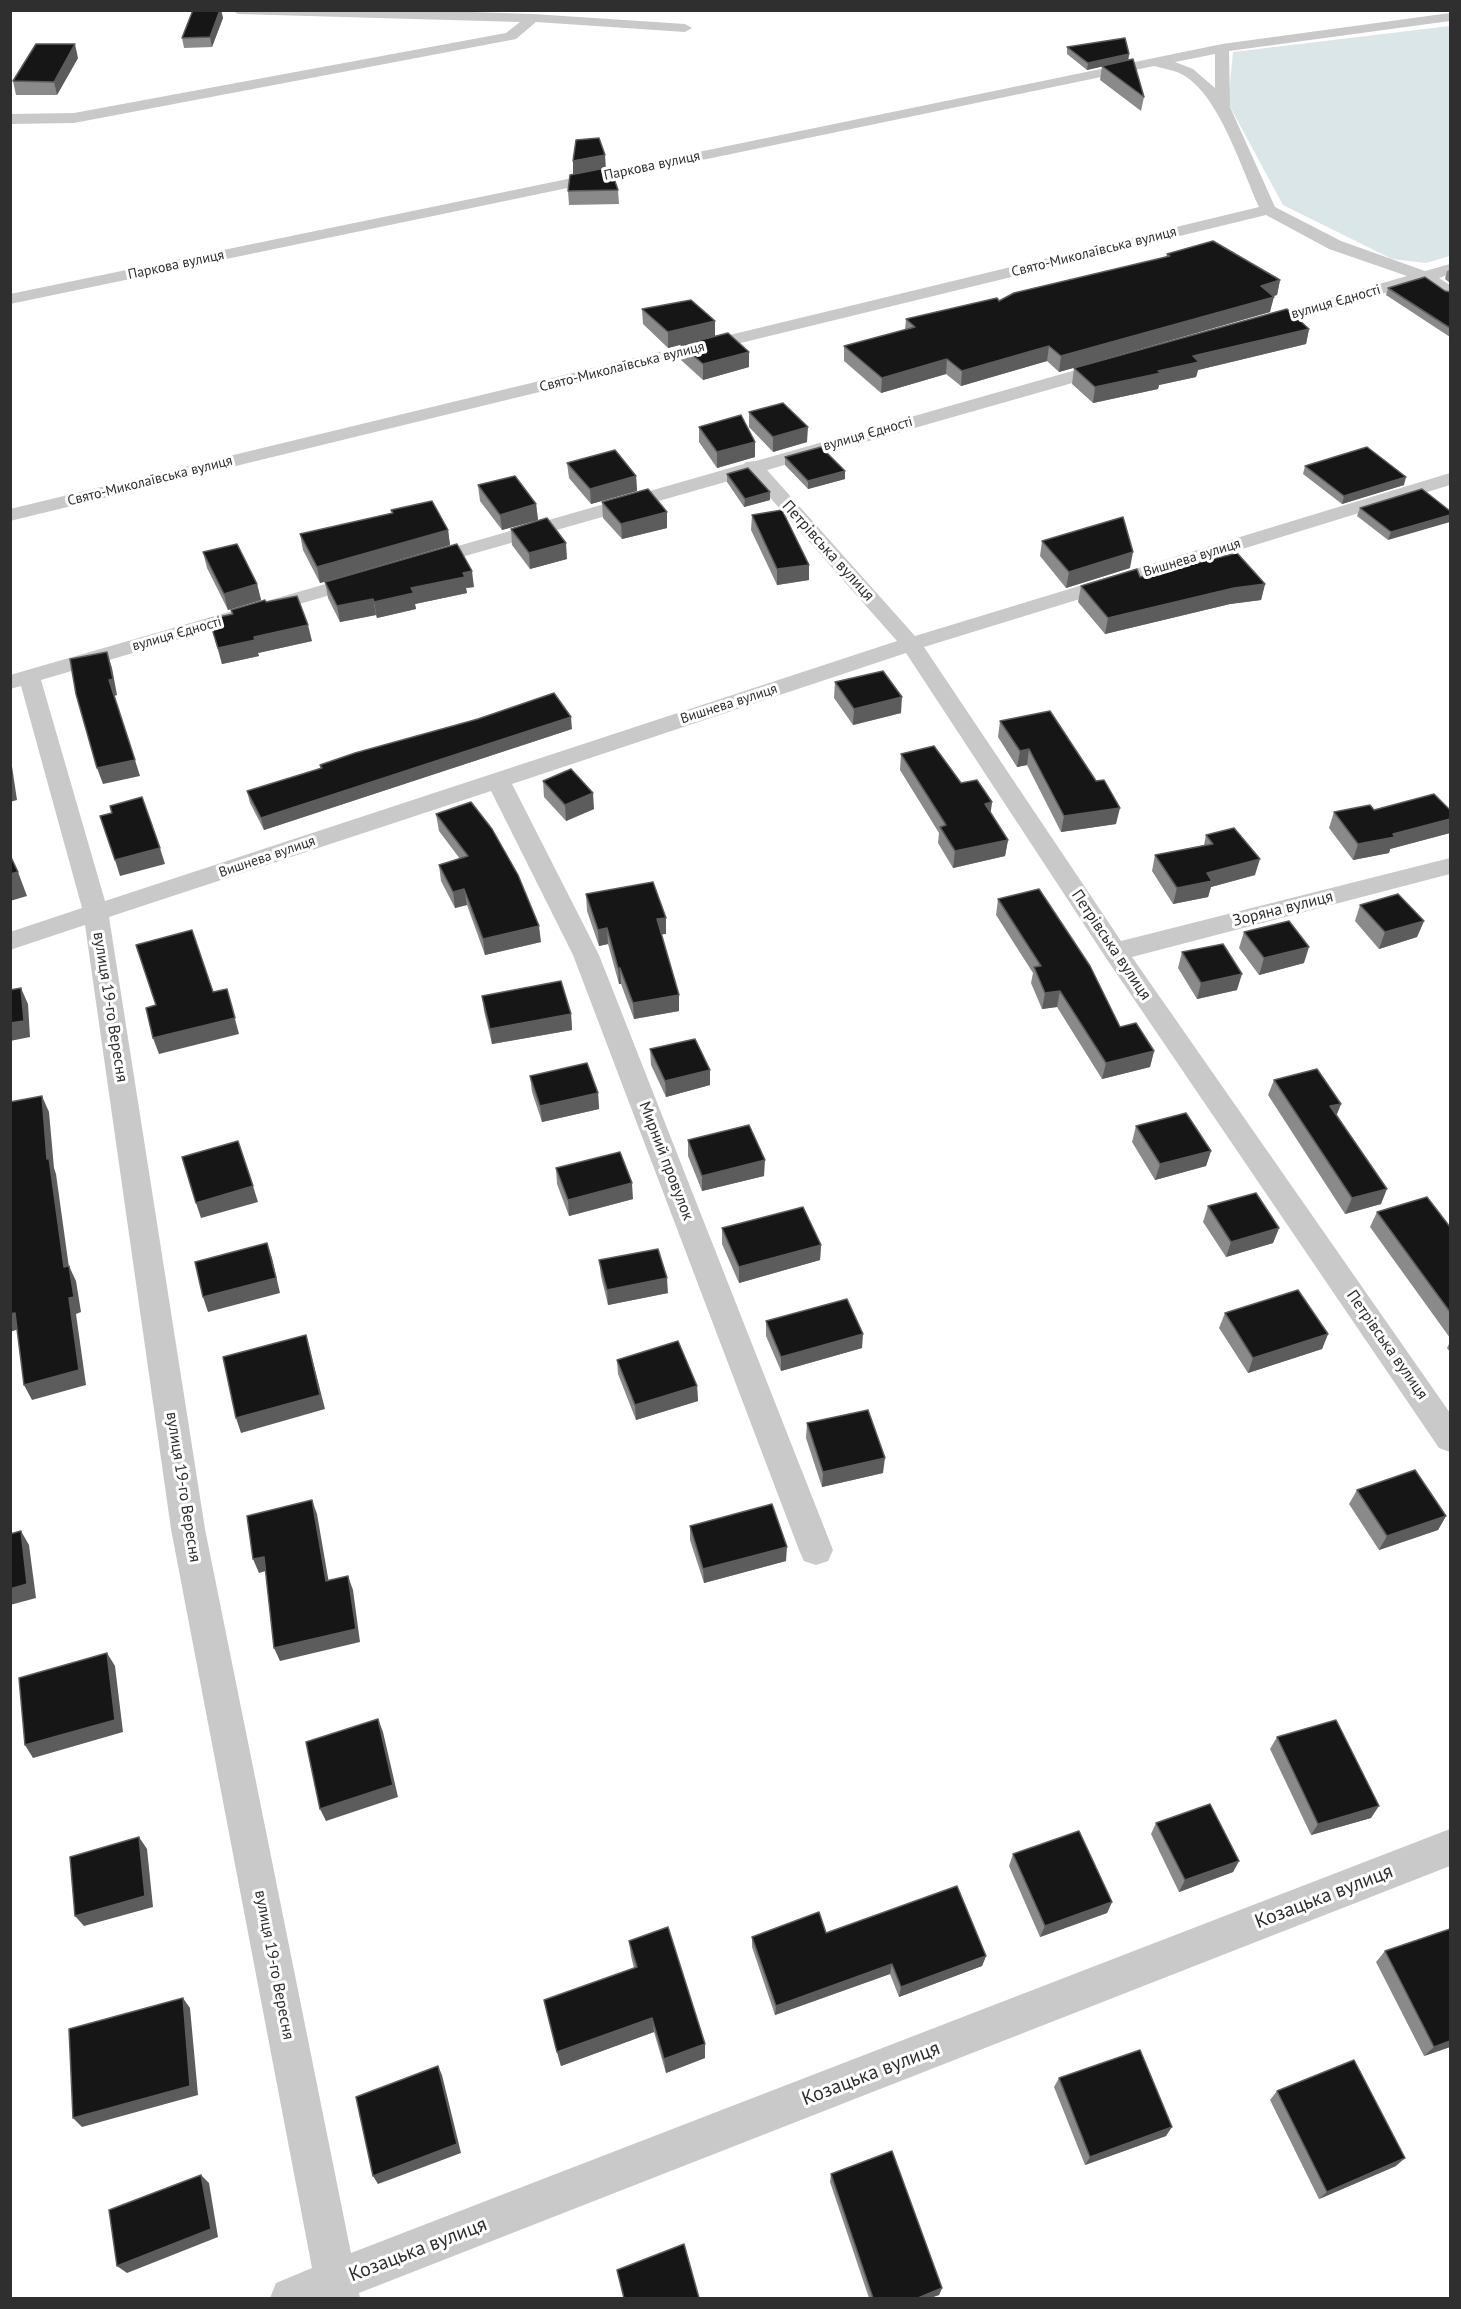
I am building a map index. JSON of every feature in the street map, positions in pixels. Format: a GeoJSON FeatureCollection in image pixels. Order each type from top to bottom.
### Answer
{"type":"FeatureCollection","features":[{"type":"Feature","properties":{"kind":"street"},"geometry":{"type":"LineString","coordinates":[[238,10],[533,18],[685,28]]}},
{"type":"Feature","properties":{"kind":"street","name":"Паркова вулиця"},"geometry":{"type":"LineString","coordinates":[[10,299],[1222,48],[1450,17]]}},
{"type":"Feature","properties":{"kind":"street"},"geometry":{"type":"LineString","coordinates":[[10,120],[74,118],[511,36],[533,18]]}},
{"type":"Feature","properties":{"kind":"street"},"geometry":{"type":"LineString","coordinates":[[1222,48],[1222,106]]}},
{"type":"Feature","properties":{"kind":"street"},"geometry":{"type":"LineString","coordinates":[[1153,62],[1190,71],[1202,80],[1222,106],[1268,210],[1335,245],[1427,276],[1450,293]]}},
{"type":"Feature","properties":{"kind":"street","name":"Свято-Миколаївська вулиця"},"geometry":{"type":"LineString","coordinates":[[10,515],[1268,210]]}},
{"type":"Feature","properties":{"kind":"street","name":"вулиця Єдності"},"geometry":{"type":"LineString","coordinates":[[1232,331],[1450,269]]}},
{"type":"Feature","properties":{"kind":"street","name":"вулиця Єдності"},"geometry":{"type":"LineString","coordinates":[[408,567],[753,466],[1131,360]]}},
{"type":"Feature","properties":{"kind":"street","name":"Петрівська вулиця"},"geometry":{"type":"LineString","coordinates":[[753,466],[911,644],[1115,952],[1450,1438]]}},
{"type":"Feature","properties":{"kind":"street","name":"Вишнева вулиця"},"geometry":{"type":"LineString","coordinates":[[10,941],[911,644],[1450,479]]}},
{"type":"Feature","properties":{"kind":"street","name":"вулиця Єдності"},"geometry":{"type":"LineString","coordinates":[[20,679],[385,573]]}},
{"type":"Feature","properties":{"kind":"street","name":"вулиця 19-го Вересня"},"geometry":{"type":"LineString","coordinates":[[20,679],[96,914],[188,1529],[337,2290]]}},
{"type":"Feature","properties":{"kind":"street","name":"Мирний провулок"},"geometry":{"type":"LineString","coordinates":[[498,780],[586,955],[816,1550]]}},
{"type":"Feature","properties":{"kind":"street","name":"Зоряна вулиця"},"geometry":{"type":"LineString","coordinates":[[1115,952],[1450,866]]}},
{"type":"Feature","properties":{"kind":"street","name":"Козацька вулиця"},"geometry":{"type":"LineString","coordinates":[[291,2298],[337,2290],[1450,1848]]}},
{"type":"Feature","properties":{"kind":"shaded area"},"geometry":{"type":"Polygon","coordinates":[[[1450,26],[1450,256],[1426,263],[1392,259],[1283,205],[1228,103],[1233,52],[1450,26]]]}},
{"type":"Feature","properties":{"kind":"building"},"geometry":{"type":"Polygon","coordinates":[[[193,10],[220,10],[210,37],[182,38],[193,10]]]}},
{"type":"Feature","properties":{"kind":"building"},"geometry":{"type":"Polygon","coordinates":[[[1125,38],[1129,54],[1088,63],[1067,47],[1125,38]]]}},
{"type":"Feature","properties":{"kind":"building"},"geometry":{"type":"Polygon","coordinates":[[[36,44],[75,44],[54,82],[13,81],[36,44]]]}},
{"type":"Feature","properties":{"kind":"building"},"geometry":{"type":"Polygon","coordinates":[[[1133,59],[1144,97],[1102,66],[1133,59]]]}},
{"type":"Feature","properties":{"kind":"building"},"geometry":{"type":"Polygon","coordinates":[[[599,138],[605,155],[573,161],[576,140],[599,138]]]}},
{"type":"Feature","properties":{"kind":"building"},"geometry":{"type":"Polygon","coordinates":[[[610,167],[618,190],[568,191],[570,175],[610,167]]]}},
{"type":"Feature","properties":{"kind":"building"},"geometry":{"type":"Polygon","coordinates":[[[1213,241],[1280,280],[1261,286],[1274,297],[1061,356],[1049,346],[962,371],[947,359],[882,378],[844,346],[915,327],[906,319],[997,298],[999,301],[1014,293],[1170,256],[1167,254],[1213,241]]]}},
{"type":"Feature","properties":{"kind":"building"},"geometry":{"type":"Polygon","coordinates":[[[1425,277],[1450,292],[1450,328],[1388,288],[1425,277]]]}},
{"type":"Feature","properties":{"kind":"building"},"geometry":{"type":"Polygon","coordinates":[[[691,300],[715,321],[668,332],[642,309],[691,300]]]}},
{"type":"Feature","properties":{"kind":"building"},"geometry":{"type":"Polygon","coordinates":[[[1287,309],[1309,329],[1193,356],[1199,362],[1158,371],[1161,373],[1095,387],[1074,368],[1287,309]]]}},
{"type":"Feature","properties":{"kind":"building"},"geometry":{"type":"Polygon","coordinates":[[[728,333],[749,352],[703,364],[681,345],[728,333]]]}},
{"type":"Feature","properties":{"kind":"building"},"geometry":{"type":"Polygon","coordinates":[[[783,403],[808,427],[773,437],[749,412],[783,403]]]}},
{"type":"Feature","properties":{"kind":"building"},"geometry":{"type":"Polygon","coordinates":[[[741,415],[755,442],[717,452],[699,427],[741,415]]]}},
{"type":"Feature","properties":{"kind":"building"},"geometry":{"type":"Polygon","coordinates":[[[821,447],[845,471],[808,481],[785,457],[821,447]]]}},
{"type":"Feature","properties":{"kind":"building"},"geometry":{"type":"Polygon","coordinates":[[[1367,447],[1406,477],[1344,496],[1305,466],[1367,447]]]}},
{"type":"Feature","properties":{"kind":"building"},"geometry":{"type":"Polygon","coordinates":[[[615,450],[636,476],[590,489],[567,463],[615,450]]]}},
{"type":"Feature","properties":{"kind":"building"},"geometry":{"type":"Polygon","coordinates":[[[748,468],[770,492],[745,499],[727,474],[748,468]]]}},
{"type":"Feature","properties":{"kind":"building"},"geometry":{"type":"Polygon","coordinates":[[[515,476],[536,504],[500,515],[478,485],[515,476]]]}},
{"type":"Feature","properties":{"kind":"building"},"geometry":{"type":"Polygon","coordinates":[[[648,489],[667,512],[621,524],[602,502],[648,489]]]}},
{"type":"Feature","properties":{"kind":"building"},"geometry":{"type":"Polygon","coordinates":[[[1422,489],[1450,511],[1450,515],[1391,532],[1360,508],[1422,489]]]}},
{"type":"Feature","properties":{"kind":"building"},"geometry":{"type":"Polygon","coordinates":[[[432,501],[448,530],[317,567],[300,534],[393,513],[391,510],[432,501]]]}},
{"type":"Feature","properties":{"kind":"building"},"geometry":{"type":"Polygon","coordinates":[[[782,510],[809,565],[777,569],[752,515],[782,510]]]}},
{"type":"Feature","properties":{"kind":"building"},"geometry":{"type":"Polygon","coordinates":[[[1123,517],[1133,552],[1069,572],[1042,541],[1123,517]]]}},
{"type":"Feature","properties":{"kind":"building"},"geometry":{"type":"Polygon","coordinates":[[[547,518],[566,543],[529,553],[511,529],[547,518]]]}},
{"type":"Feature","properties":{"kind":"building"},"geometry":{"type":"Polygon","coordinates":[[[237,544],[257,584],[224,594],[203,552],[237,544]]]}},
{"type":"Feature","properties":{"kind":"building"},"geometry":{"type":"Polygon","coordinates":[[[457,544],[472,571],[463,573],[465,577],[411,588],[414,593],[374,602],[373,599],[337,606],[325,582],[457,544]]]}},
{"type":"Feature","properties":{"kind":"building"},"geometry":{"type":"Polygon","coordinates":[[[1237,553],[1265,584],[1234,588],[1108,618],[1081,586],[1137,569],[1140,577],[1237,553]]]}},
{"type":"Feature","properties":{"kind":"building"},"geometry":{"type":"Polygon","coordinates":[[[297,596],[308,625],[218,648],[209,619],[233,614],[231,610],[265,600],[266,602],[297,596]]]}},
{"type":"Feature","properties":{"kind":"building"},"geometry":{"type":"Polygon","coordinates":[[[107,652],[113,679],[109,680],[135,760],[97,768],[76,694],[70,659],[107,652]]]}},
{"type":"Feature","properties":{"kind":"building"},"geometry":{"type":"Polygon","coordinates":[[[883,671],[902,697],[854,709],[835,682],[883,671]]]}},
{"type":"Feature","properties":{"kind":"building"},"geometry":{"type":"Polygon","coordinates":[[[554,693],[571,717],[261,818],[247,791],[322,768],[320,765],[355,753],[478,719],[554,693]]]}},
{"type":"Feature","properties":{"kind":"building"},"geometry":{"type":"Polygon","coordinates":[[[1050,711],[1096,781],[1104,780],[1120,808],[1064,816],[1029,749],[1020,751],[1000,721],[1050,711]]]}},
{"type":"Feature","properties":{"kind":"building"},"geometry":{"type":"Polygon","coordinates":[[[934,746],[961,783],[977,780],[992,802],[985,804],[1008,840],[955,851],[940,827],[946,825],[901,754],[934,746]]]}},
{"type":"Feature","properties":{"kind":"building"},"geometry":{"type":"Polygon","coordinates":[[[571,769],[593,793],[565,805],[543,781],[571,769]]]}},
{"type":"Feature","properties":{"kind":"building"},"geometry":{"type":"Polygon","coordinates":[[[1434,794],[1450,810],[1450,819],[1393,834],[1395,837],[1358,844],[1334,812],[1370,805],[1374,810],[1434,794]]]}},
{"type":"Feature","properties":{"kind":"building"},"geometry":{"type":"Polygon","coordinates":[[[142,797],[160,848],[115,860],[100,816],[112,813],[110,806],[142,797]]]}},
{"type":"Feature","properties":{"kind":"building"},"geometry":{"type":"Polygon","coordinates":[[[471,802],[492,829],[518,875],[539,926],[483,939],[464,889],[453,892],[439,865],[468,856],[436,814],[471,802]]]}},
{"type":"Feature","properties":{"kind":"building"},"geometry":{"type":"Polygon","coordinates":[[[1234,828],[1260,859],[1207,873],[1212,881],[1177,888],[1155,855],[1213,844],[1206,835],[1234,828]]]}},
{"type":"Feature","properties":{"kind":"building"},"geometry":{"type":"Polygon","coordinates":[[[10,855],[18,872],[10,874],[10,855]]]}},
{"type":"Feature","properties":{"kind":"building"},"geometry":{"type":"Polygon","coordinates":[[[653,882],[666,918],[657,919],[679,995],[633,1003],[620,968],[618,968],[607,928],[598,930],[586,894],[653,882]]]}},
{"type":"Feature","properties":{"kind":"building"},"geometry":{"type":"Polygon","coordinates":[[[1039,889],[1090,966],[1120,1027],[1136,1023],[1154,1051],[1106,1063],[1060,991],[1045,993],[1034,967],[1041,966],[998,899],[1039,889]]]}},
{"type":"Feature","properties":{"kind":"building"},"geometry":{"type":"Polygon","coordinates":[[[1398,894],[1424,921],[1385,932],[1360,905],[1398,894]]]}},
{"type":"Feature","properties":{"kind":"building"},"geometry":{"type":"Polygon","coordinates":[[[1289,921],[1309,947],[1264,958],[1244,932],[1289,921]]]}},
{"type":"Feature","properties":{"kind":"building"},"geometry":{"type":"Polygon","coordinates":[[[192,930],[213,992],[227,989],[235,1018],[153,1038],[146,1008],[156,1005],[136,945],[192,930]]]}},
{"type":"Feature","properties":{"kind":"building"},"geometry":{"type":"Polygon","coordinates":[[[1223,944],[1242,974],[1201,983],[1182,952],[1223,944]]]}},
{"type":"Feature","properties":{"kind":"building"},"geometry":{"type":"Polygon","coordinates":[[[561,981],[571,1014],[490,1029],[482,996],[561,981]]]}},
{"type":"Feature","properties":{"kind":"building"},"geometry":{"type":"Polygon","coordinates":[[[21,988],[24,1021],[10,1023],[10,990],[21,988]]]}},
{"type":"Feature","properties":{"kind":"building"},"geometry":{"type":"Polygon","coordinates":[[[695,1039],[710,1070],[665,1081],[650,1049],[695,1039]]]}},
{"type":"Feature","properties":{"kind":"building"},"geometry":{"type":"Polygon","coordinates":[[[587,1063],[598,1093],[540,1106],[530,1076],[587,1063]]]}},
{"type":"Feature","properties":{"kind":"building"},"geometry":{"type":"Polygon","coordinates":[[[1317,1069],[1341,1104],[1330,1106],[1387,1189],[1352,1198],[1274,1080],[1317,1069]]]}},
{"type":"Feature","properties":{"kind":"building"},"geometry":{"type":"Polygon","coordinates":[[[42,1096],[47,1159],[49,1158],[64,1267],[69,1266],[74,1297],[69,1298],[79,1370],[24,1385],[15,1313],[10,1314],[10,1102],[42,1096]]]}},
{"type":"Feature","properties":{"kind":"building"},"geometry":{"type":"Polygon","coordinates":[[[1186,1113],[1211,1151],[1160,1164],[1136,1126],[1186,1113]]]}},
{"type":"Feature","properties":{"kind":"building"},"geometry":{"type":"Polygon","coordinates":[[[749,1125],[765,1160],[702,1176],[688,1140],[749,1125]]]}},
{"type":"Feature","properties":{"kind":"building"},"geometry":{"type":"Polygon","coordinates":[[[238,1141],[253,1186],[196,1203],[182,1157],[238,1141]]]}},
{"type":"Feature","properties":{"kind":"building"},"geometry":{"type":"Polygon","coordinates":[[[620,1152],[632,1183],[568,1200],[556,1168],[620,1152]]]}},
{"type":"Feature","properties":{"kind":"building"},"geometry":{"type":"Polygon","coordinates":[[[1256,1193],[1279,1228],[1231,1242],[1208,1206],[1256,1193]]]}},
{"type":"Feature","properties":{"kind":"building"},"geometry":{"type":"Polygon","coordinates":[[[1427,1197],[1450,1227],[1450,1312],[1377,1212],[1427,1197]]]}},
{"type":"Feature","properties":{"kind":"building"},"geometry":{"type":"Polygon","coordinates":[[[803,1207],[821,1245],[739,1267],[722,1228],[803,1207]]]}},
{"type":"Feature","properties":{"kind":"building"},"geometry":{"type":"Polygon","coordinates":[[[267,1243],[276,1278],[203,1297],[195,1262],[267,1243]]]}},
{"type":"Feature","properties":{"kind":"building"},"geometry":{"type":"Polygon","coordinates":[[[658,1249],[667,1278],[607,1290],[599,1260],[658,1249]]]}},
{"type":"Feature","properties":{"kind":"building"},"geometry":{"type":"Polygon","coordinates":[[[1298,1290],[1328,1334],[1253,1358],[1225,1313],[1298,1290]]]}},
{"type":"Feature","properties":{"kind":"building"},"geometry":{"type":"Polygon","coordinates":[[[847,1299],[863,1334],[781,1357],[766,1321],[847,1299]]]}},
{"type":"Feature","properties":{"kind":"building"},"geometry":{"type":"Polygon","coordinates":[[[306,1335],[320,1395],[236,1418],[223,1357],[306,1335]]]}},
{"type":"Feature","properties":{"kind":"building"},"geometry":{"type":"Polygon","coordinates":[[[678,1341],[697,1386],[635,1405],[617,1360],[678,1341]]]}},
{"type":"Feature","properties":{"kind":"building"},"geometry":{"type":"Polygon","coordinates":[[[868,1410],[885,1458],[823,1472],[807,1423],[868,1410]]]}},
{"type":"Feature","properties":{"kind":"building"},"geometry":{"type":"Polygon","coordinates":[[[1415,1470],[1446,1516],[1387,1536],[1357,1490],[1415,1470]]]}},
{"type":"Feature","properties":{"kind":"building"},"geometry":{"type":"Polygon","coordinates":[[[312,1500],[326,1581],[348,1576],[356,1629],[274,1648],[264,1557],[253,1559],[247,1516],[312,1500]]]}},
{"type":"Feature","properties":{"kind":"building"},"geometry":{"type":"Polygon","coordinates":[[[772,1504],[787,1547],[703,1569],[690,1526],[772,1504]]]}},
{"type":"Feature","properties":{"kind":"building"},"geometry":{"type":"Polygon","coordinates":[[[21,1531],[27,1584],[10,1589],[10,1534],[21,1531]]]}},
{"type":"Feature","properties":{"kind":"building"},"geometry":{"type":"Polygon","coordinates":[[[107,1653],[115,1720],[25,1745],[19,1678],[107,1653]]]}},
{"type":"Feature","properties":{"kind":"building"},"geometry":{"type":"Polygon","coordinates":[[[378,1719],[393,1785],[320,1809],[306,1742],[378,1719]]]}},
{"type":"Feature","properties":{"kind":"building"},"geometry":{"type":"Polygon","coordinates":[[[1336,1720],[1379,1806],[1318,1824],[1277,1737],[1336,1720]]]}},
{"type":"Feature","properties":{"kind":"building"},"geometry":{"type":"Polygon","coordinates":[[[1210,1804],[1239,1861],[1185,1880],[1156,1823],[1210,1804]]]}},
{"type":"Feature","properties":{"kind":"building"},"geometry":{"type":"Polygon","coordinates":[[[1079,1831],[1112,1902],[1045,1926],[1013,1854],[1079,1831]]]}},
{"type":"Feature","properties":{"kind":"building"},"geometry":{"type":"Polygon","coordinates":[[[139,1837],[145,1896],[75,1916],[70,1857],[139,1837]]]}},
{"type":"Feature","properties":{"kind":"building"},"geometry":{"type":"Polygon","coordinates":[[[957,1886],[986,1956],[901,1987],[892,1964],[776,2006],[752,1937],[819,1912],[826,1933],[957,1886]]]}},
{"type":"Feature","properties":{"kind":"building"},"geometry":{"type":"Polygon","coordinates":[[[668,1927],[705,2044],[664,2059],[652,2018],[557,2052],[544,2000],[637,1967],[629,1941],[668,1927]]]}},
{"type":"Feature","properties":{"kind":"building"},"geometry":{"type":"Polygon","coordinates":[[[1450,1929],[1450,2041],[1434,2047],[1385,1951],[1450,1929]]]}},
{"type":"Feature","properties":{"kind":"building"},"geometry":{"type":"Polygon","coordinates":[[[183,1998],[190,2086],[73,2118],[69,2029],[183,1998]]]}},
{"type":"Feature","properties":{"kind":"building"},"geometry":{"type":"Polygon","coordinates":[[[1140,2050],[1172,2127],[1090,2157],[1059,2078],[1140,2050]]]}},
{"type":"Feature","properties":{"kind":"building"},"geometry":{"type":"Polygon","coordinates":[[[1354,2060],[1405,2158],[1327,2192],[1277,2091],[1354,2060]]]}},
{"type":"Feature","properties":{"kind":"building"},"geometry":{"type":"Polygon","coordinates":[[[438,2066],[457,2144],[373,2176],[356,2097],[438,2066]]]}},
{"type":"Feature","properties":{"kind":"building"},"geometry":{"type":"Polygon","coordinates":[[[892,2151],[942,2288],[918,2298],[873,2298],[831,2174],[892,2151]]]}},
{"type":"Feature","properties":{"kind":"building"},"geometry":{"type":"Polygon","coordinates":[[[201,2175],[211,2229],[117,2266],[109,2210],[201,2175]]]}},
{"type":"Feature","properties":{"kind":"building"},"geometry":{"type":"Polygon","coordinates":[[[684,2244],[699,2298],[624,2298],[617,2270],[684,2244]]]}}]}
